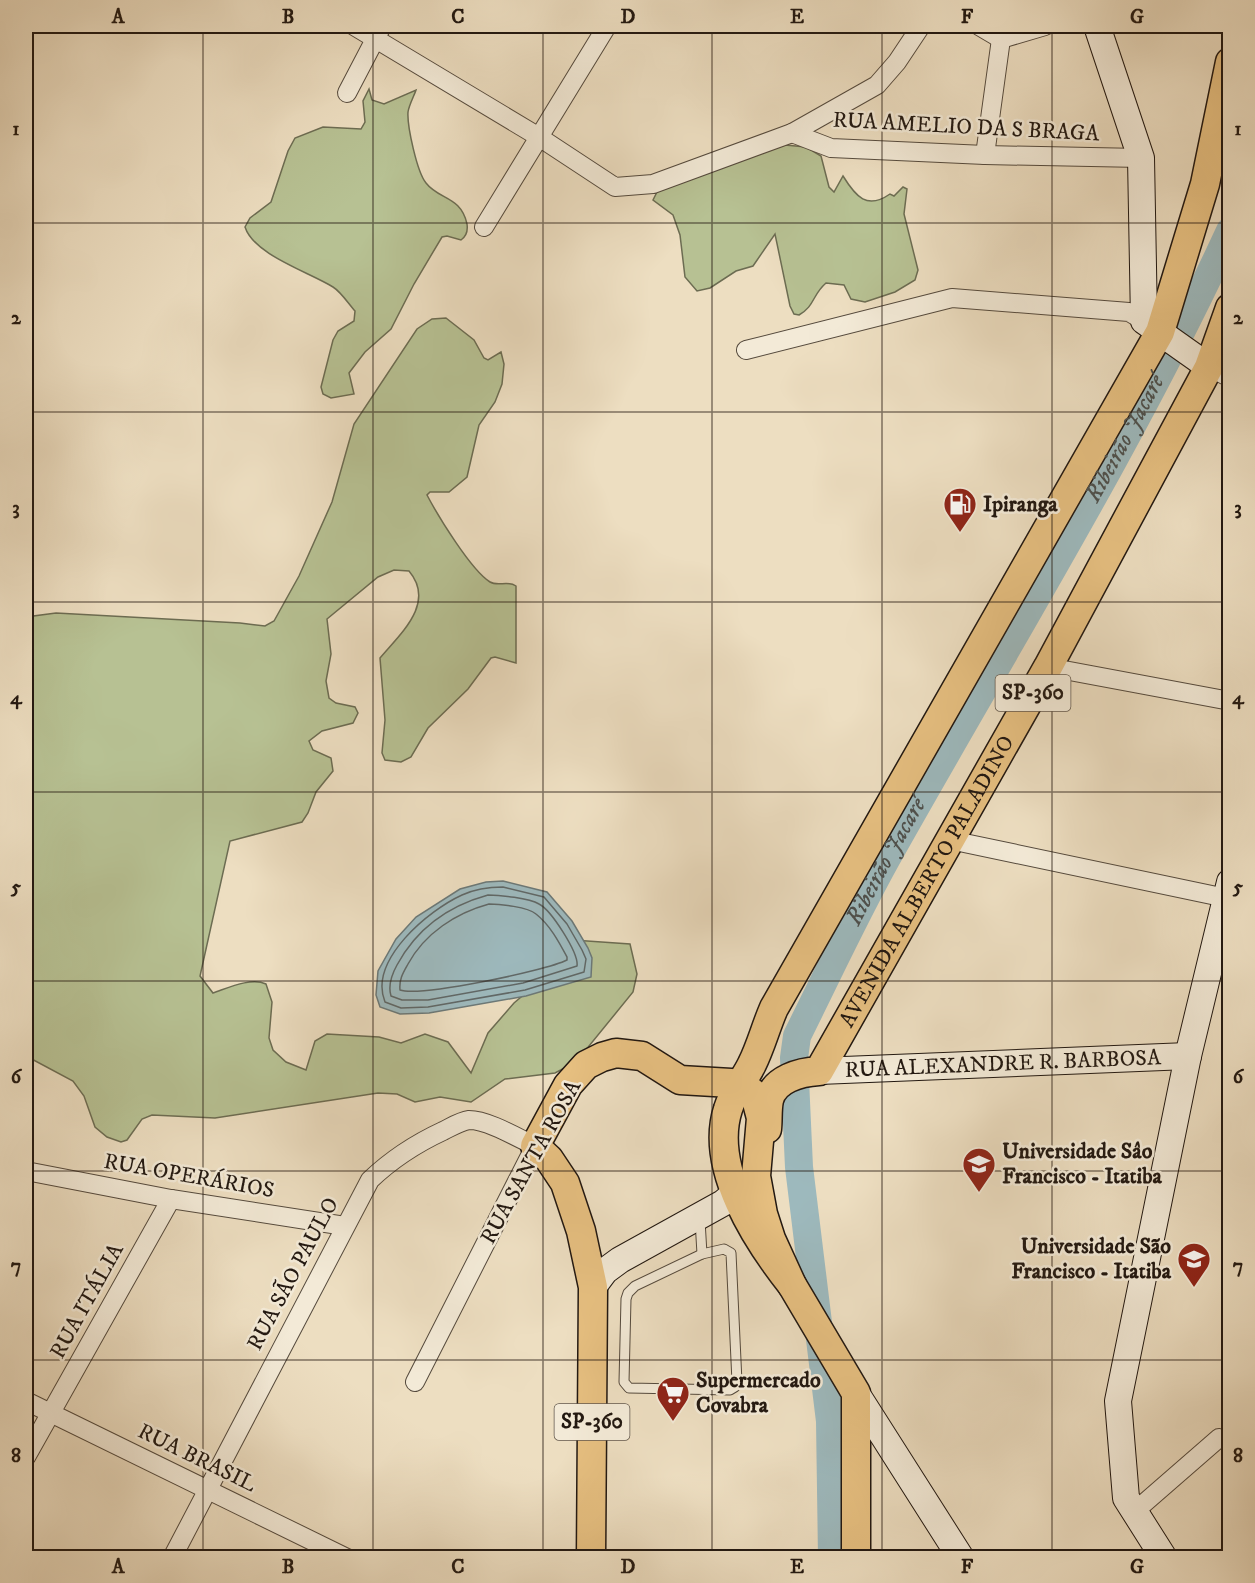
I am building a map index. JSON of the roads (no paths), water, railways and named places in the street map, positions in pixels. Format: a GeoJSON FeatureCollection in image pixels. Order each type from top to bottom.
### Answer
{"type":"FeatureCollection","features":[{"type":"Feature","properties":{"kind":"main road"},"geometry":{"type":"LineString","coordinates":[[1097,26],[1141,158],[1157,330],[1213,369]]}},
{"type":"Feature","properties":{"kind":"main road","name":"SP-360"},"geometry":{"type":"LineString","coordinates":[[727,1084],[754,1060],[774,1008],[1157,330],[1205,184],[1230,62]]}},
{"type":"Feature","properties":{"kind":"main road","name":"AVENIDA ALBERTO PALADINO"},"geometry":{"type":"LineString","coordinates":[[815,1071],[950,840],[1213,369],[1230,308]]}},
{"type":"Feature","properties":{"kind":"main road"},"geometry":{"type":"LineString","coordinates":[[1164,1557],[1126,1498],[1118,1401],[1188,1056],[1228,890]]}},
{"type":"Feature","properties":{"kind":"main road","name":"RUA SANTA ROSA"},"geometry":{"type":"LineString","coordinates":[[535,1146],[568,1085],[586,1065],[602,1057],[616,1053],[642,1056],[680,1080],[727,1084]]}},
{"type":"Feature","properties":{"kind":"main road","name":"RUA ALEXANDRE R. BARBOSA"},"geometry":{"type":"LineString","coordinates":[[815,1071],[1188,1056]]}},
{"type":"Feature","properties":{"kind":"main road"},"geometry":{"type":"LineString","coordinates":[[815,1071],[796,1074],[774,1090],[769,1099],[753,1177],[768,1254],[792,1285],[835,1361],[961,1557]]}},
{"type":"Feature","properties":{"kind":"main road"},"geometry":{"type":"LineString","coordinates":[[727,1084],[728,1109],[725,1123],[725,1146],[728,1169],[753,1177],[770,1195],[792,1285]]}},
{"type":"Feature","properties":{"kind":"main road","name":"SP-360"},"geometry":{"type":"LineString","coordinates":[[535,1146],[549,1159],[565,1183],[581,1231],[592,1287],[591,1557]]}},
{"type":"Feature","properties":{"kind":"main road"},"geometry":{"type":"LineString","coordinates":[[592,1287],[605,1271],[620,1260],[700,1217],[753,1177]]}},
{"type":"Feature","properties":{"kind":"main road"},"geometry":{"type":"LineString","coordinates":[[581,1231],[596,1245],[620,1260]]}},
{"type":"Feature","properties":{"kind":"main road"},"geometry":{"type":"LineString","coordinates":[[856,1393],[856,1557]]}},
{"type":"Feature","properties":{"kind":"street"},"geometry":{"type":"LineString","coordinates":[[354,26],[379,32],[615,187],[653,184],[792,133],[877,85],[897,62],[921,26]]}},
{"type":"Feature","properties":{"kind":"street"},"geometry":{"type":"LineString","coordinates":[[484,227],[607,26]]}},
{"type":"Feature","properties":{"kind":"street"},"geometry":{"type":"LineString","coordinates":[[980,26],[1001,39],[1045,26]]}},
{"type":"Feature","properties":{"kind":"street"},"geometry":{"type":"LineString","coordinates":[[347,93],[379,32]]}},
{"type":"Feature","properties":{"kind":"street"},"geometry":{"type":"LineString","coordinates":[[986,155],[1001,39]]}},
{"type":"Feature","properties":{"kind":"street","name":"RUA AMELIO DA S BRAGA"},"geometry":{"type":"LineString","coordinates":[[792,133],[831,148],[986,155],[1141,158]]}},
{"type":"Feature","properties":{"kind":"street"},"geometry":{"type":"LineString","coordinates":[[746,350],[952,298],[1129,312],[1157,330]]}},
{"type":"Feature","properties":{"kind":"street"},"geometry":{"type":"LineString","coordinates":[[1048,667],[1230,701]]}},
{"type":"Feature","properties":{"kind":"street"},"geometry":{"type":"LineString","coordinates":[[950,840],[1228,890]]}},
{"type":"Feature","properties":{"kind":"street","name":"RUA SÃO PAULO"},"geometry":{"type":"LineString","coordinates":[[172,1557],[370,1180],[389,1162],[414,1145],[469,1120],[489,1125],[535,1146]]}},
{"type":"Feature","properties":{"kind":"street","name":"RUA SANTA ROSA"},"geometry":{"type":"LineString","coordinates":[[415,1382],[535,1146]]}},
{"type":"Feature","properties":{"kind":"street","name":"RUA OPERÁRIOS"},"geometry":{"type":"LineString","coordinates":[[26,1171],[171,1199],[345,1226]]}},
{"type":"Feature","properties":{"kind":"street","name":"RUA ITÁLIA"},"geometry":{"type":"LineString","coordinates":[[26,1457],[171,1199]]}},
{"type":"Feature","properties":{"kind":"street","name":"RUA BRASIL"},"geometry":{"type":"LineString","coordinates":[[26,1401],[346,1557]]}},
{"type":"Feature","properties":{"kind":"street"},"geometry":{"type":"LineString","coordinates":[[1134,1512],[1219,1438]]}},
{"type":"Feature","properties":{"kind":"lane"},"geometry":{"type":"LineString","coordinates":[[700,1217],[702,1254]]}},
{"type":"Feature","properties":{"kind":"lane"},"geometry":{"type":"LineString","coordinates":[[724,1249],[731,1253],[737,1382],[735,1387],[729,1390],[629,1388],[624,1382],[628,1293],[634,1286],[702,1254],[724,1249]]}},
{"type":"Feature","properties":{"kind":"water"},"geometry":{"type":"Polygon","coordinates":[[[503,881],[547,892],[572,921],[588,948],[592,958],[591,977],[526,996],[429,1013],[400,1014],[380,1007],[376,995],[378,971],[396,939],[416,917],[460,889],[486,882],[503,881]]]}},
{"type":"Feature","properties":{"kind":"waterway","name":"Ribeirão Jacaré"},"geometry":{"type":"LineString","coordinates":[[832,1558],[830,1421],[799,1167],[794,1058],[797,1036],[888,856],[1065,547],[1151,391],[1230,231]]}},
{"type":"Feature","properties":{"kind":"place","name":"Ipiranga"},"geometry":{"type":"Point","coordinates":[960,533]}},
{"type":"Feature","properties":{"kind":"place","name":"Universidade Sâo Francisco - Itatiba"},"geometry":{"type":"Point","coordinates":[979,1193]}},
{"type":"Feature","properties":{"kind":"place","name":"Universidade São Francisco - Itatiba"},"geometry":{"type":"Point","coordinates":[1194,1288]}},
{"type":"Feature","properties":{"kind":"place","name":"Supermercado Covabra"},"geometry":{"type":"Point","coordinates":[673,1422]}}]}
